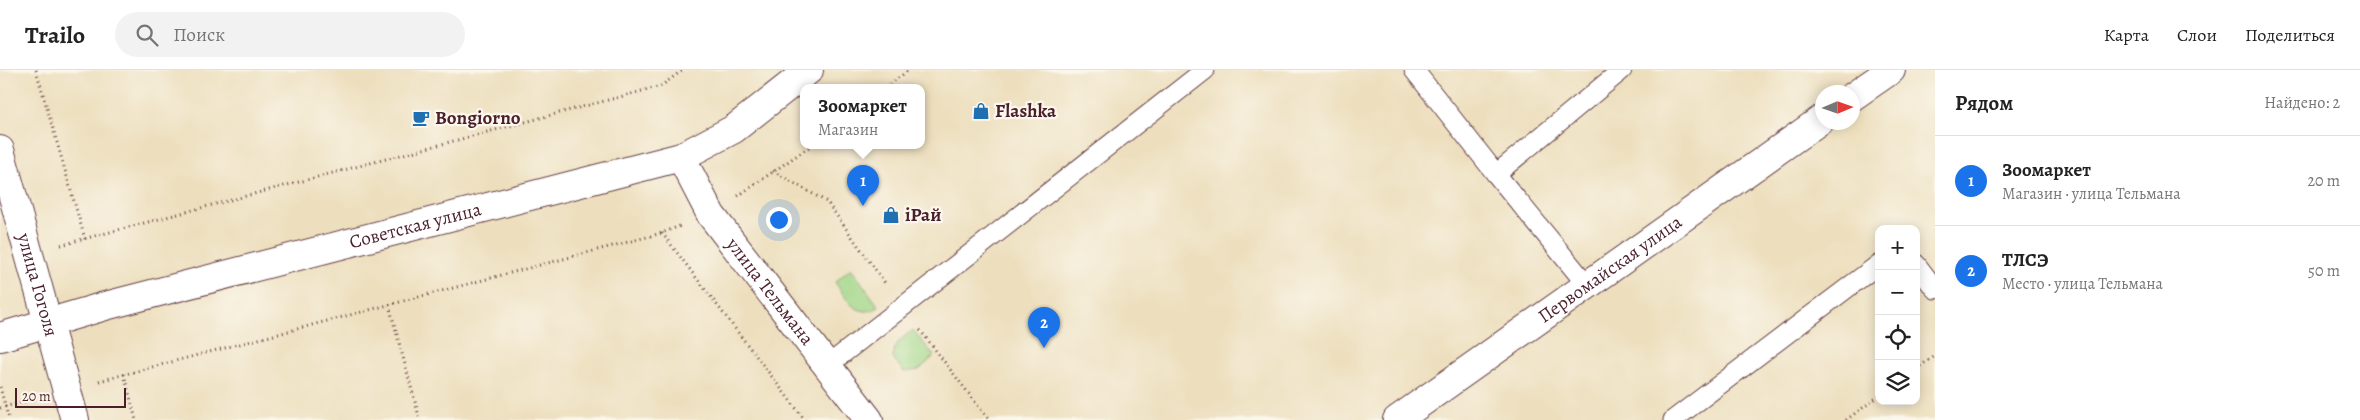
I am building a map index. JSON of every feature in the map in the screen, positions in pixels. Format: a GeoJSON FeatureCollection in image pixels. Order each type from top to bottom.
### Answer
{"type":"FeatureCollection","features":[{"type":"Feature","properties":{"kind":"street","name":"Советская улица"},"geometry":{"type":"LineString","coordinates":[[0,336],[681,157],[734,129],[809,70]]}},
{"type":"Feature","properties":{"kind":"street"},"geometry":{"type":"LineString","coordinates":[[1860,91],[1891,70]]}},
{"type":"Feature","properties":{"kind":"street","name":"Первомайская улица"},"geometry":{"type":"LineString","coordinates":[[1397,420],[1815,123]]}},
{"type":"Feature","properties":{"kind":"street","name":"улица Гоголя"},"geometry":{"type":"LineString","coordinates":[[0,150],[75,420]]}},
{"type":"Feature","properties":{"kind":"street","name":"улица Тельмана"},"geometry":{"type":"LineString","coordinates":[[681,157],[711,215],[869,420]]}},
{"type":"Feature","properties":{"kind":"lane"},"geometry":{"type":"LineString","coordinates":[[827,366],[1205,70]]}},
{"type":"Feature","properties":{"kind":"lane"},"geometry":{"type":"LineString","coordinates":[[1414,70],[1587,285]]}},
{"type":"Feature","properties":{"kind":"lane"},"geometry":{"type":"LineString","coordinates":[[1496,174],[1622,70]]}},
{"type":"Feature","properties":{"kind":"lane"},"geometry":{"type":"LineString","coordinates":[[1673,420],[1875,267]]}},
{"type":"Feature","properties":{"kind":"lane"},"geometry":{"type":"LineString","coordinates":[[1920,269],[1935,289]]}},
{"type":"Feature","properties":{"kind":"path"},"geometry":{"type":"LineString","coordinates":[[36,70],[86,239]]}},
{"type":"Feature","properties":{"kind":"path"},"geometry":{"type":"LineString","coordinates":[[30,253],[661,86],[683,70]]}},
{"type":"Feature","properties":{"kind":"path"},"geometry":{"type":"LineString","coordinates":[[890,84],[909,70]]}},
{"type":"Feature","properties":{"kind":"path"},"geometry":{"type":"LineString","coordinates":[[0,408],[662,233],[711,215],[806,149]]}},
{"type":"Feature","properties":{"kind":"path"},"geometry":{"type":"LineString","coordinates":[[662,233],[805,420]]}},
{"type":"Feature","properties":{"kind":"path"},"geometry":{"type":"LineString","coordinates":[[389,305],[420,420]]}},
{"type":"Feature","properties":{"kind":"path"},"geometry":{"type":"LineString","coordinates":[[1920,366],[1935,356]]}},
{"type":"Feature","properties":{"kind":"path"},"geometry":{"type":"LineString","coordinates":[[124,374],[136,420]]}},
{"type":"Feature","properties":{"kind":"path"},"geometry":{"type":"LineString","coordinates":[[0,387],[9,420]]}},
{"type":"Feature","properties":{"kind":"path"},"geometry":{"type":"LineString","coordinates":[[1846,420],[1875,399]]}},
{"type":"Feature","properties":{"kind":"green space"},"geometry":{"type":"Polygon","coordinates":[[[851,268],[879,307],[864,311],[858,309],[843,294],[835,282],[851,268]]]}},
{"type":"Feature","properties":{"kind":"green space"},"geometry":{"type":"Polygon","coordinates":[[[913,330],[934,356],[919,370],[904,372],[893,358],[894,353],[899,342],[913,330]]]}},
{"type":"Feature","properties":{"kind":"place","name":"Flashka"},"geometry":{"type":"Point","coordinates":[981,111]}},
{"type":"Feature","properties":{"kind":"place","name":"Bongiorno"},"geometry":{"type":"Point","coordinates":[421,118]}},
{"type":"Feature","properties":{"kind":"place","name":"Зоомаркет"},"geometry":{"type":"Point","coordinates":[863,206]}},
{"type":"Feature","properties":{"kind":"place","name":"iРай"},"geometry":{"type":"Point","coordinates":[891,215]}},
{"type":"Feature","properties":{"kind":"place","name":"ТЛСЭ"},"geometry":{"type":"Point","coordinates":[1044,348]}}]}
